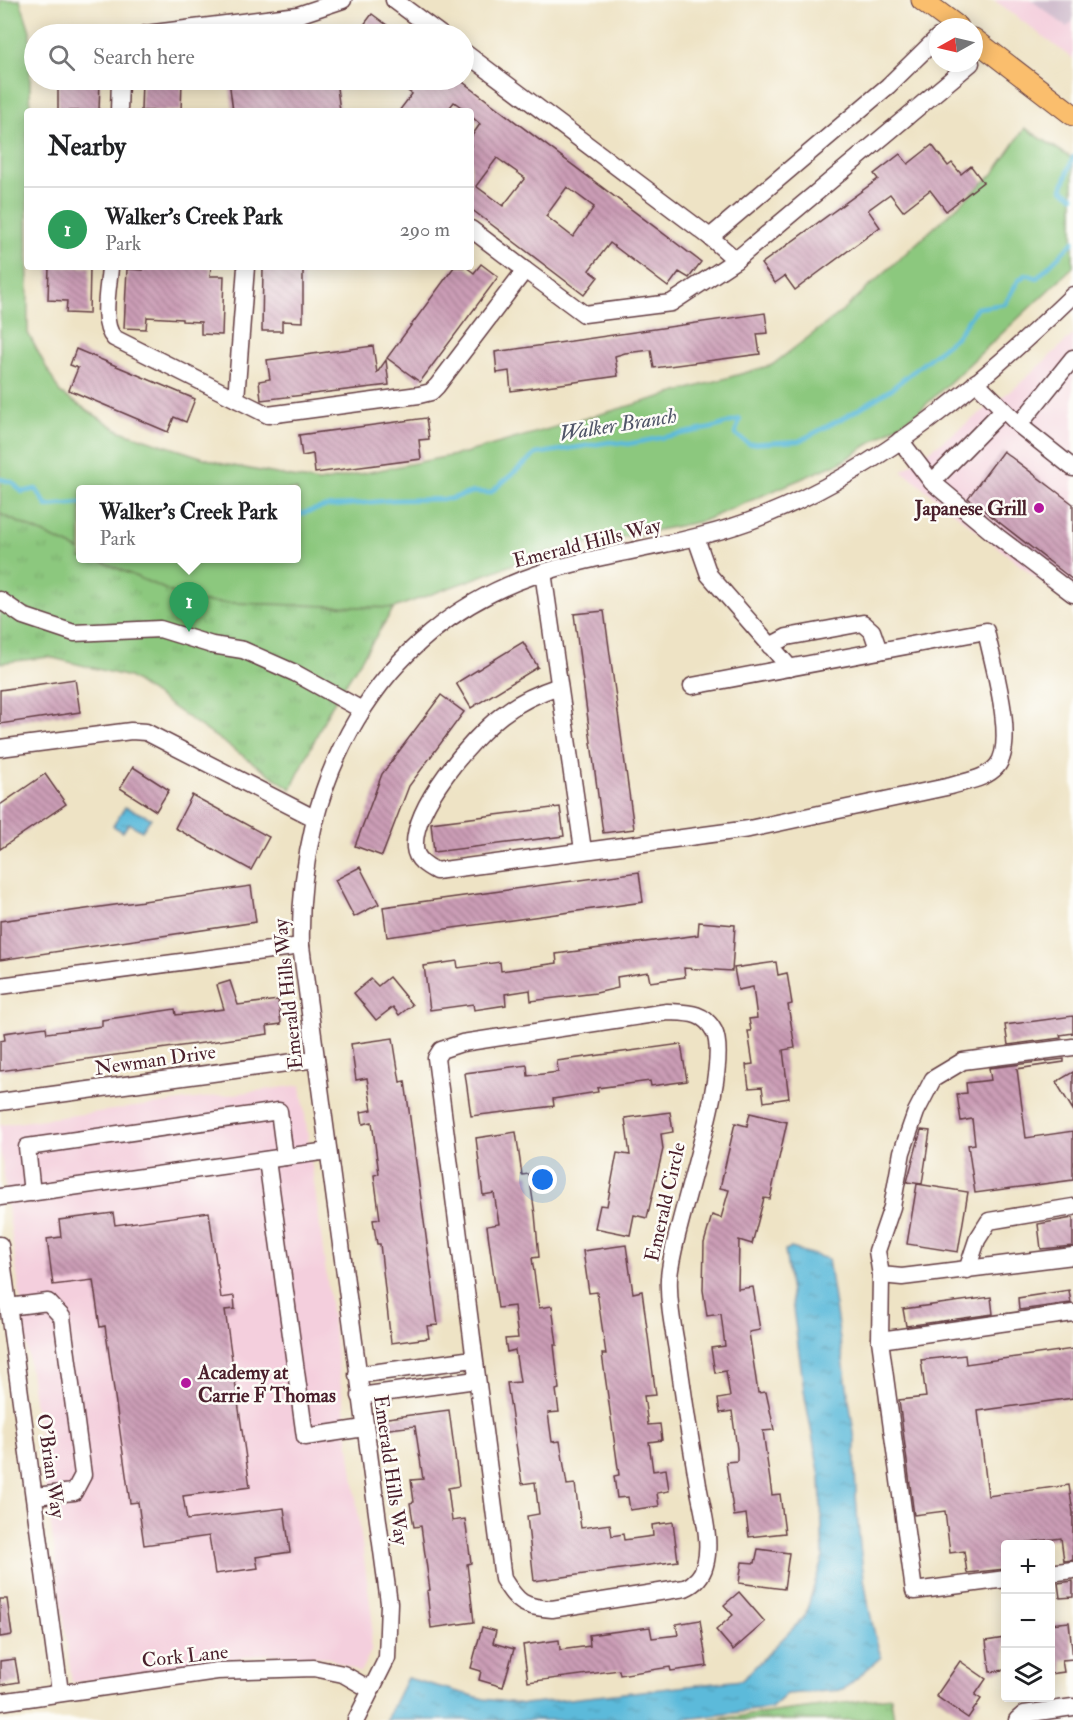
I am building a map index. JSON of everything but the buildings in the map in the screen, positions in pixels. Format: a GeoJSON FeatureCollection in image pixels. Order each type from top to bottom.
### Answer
{"type":"FeatureCollection","features":[{"type":"Feature","properties":{"kind":"main road"},"geometry":{"type":"LineString","coordinates":[[922,0],[939,18]]}},
{"type":"Feature","properties":{"kind":"main road"},"geometry":{"type":"LineString","coordinates":[[983,57],[1073,115]]}},
{"type":"Feature","properties":{"kind":"street"},"geometry":{"type":"LineString","coordinates":[[226,24],[298,15],[343,0]]}},
{"type":"Feature","properties":{"kind":"street"},"geometry":{"type":"LineString","coordinates":[[394,0],[426,24]]}},
{"type":"Feature","properties":{"kind":"street"},"geometry":{"type":"LineString","coordinates":[[710,237],[888,86],[929,47]]}},
{"type":"Feature","properties":{"kind":"street"},"geometry":{"type":"LineString","coordinates":[[474,60],[710,237],[736,260]]}},
{"type":"Feature","properties":{"kind":"street"},"geometry":{"type":"LineString","coordinates":[[474,231],[584,314],[670,303],[736,260],[954,72]]}},
{"type":"Feature","properties":{"kind":"street"},"geometry":{"type":"LineString","coordinates":[[119,108],[120,90]]}},
{"type":"Feature","properties":{"kind":"street"},"geometry":{"type":"LineString","coordinates":[[110,270],[107,321],[109,333],[114,338],[268,415],[431,392],[525,270]]}},
{"type":"Feature","properties":{"kind":"street"},"geometry":{"type":"LineString","coordinates":[[236,399],[246,270]]}},
{"type":"Feature","properties":{"kind":"street","name":"Emerald Hills Way"},"geometry":{"type":"LineString","coordinates":[[356,1720],[387,1658],[389,1603],[301,946],[300,902],[304,864],[336,759],[362,710],[389,671],[441,624],[498,588],[543,573],[696,538],[761,517],[799,500],[900,440],[1010,356],[1073,295]]}},
{"type":"Feature","properties":{"kind":"street"},"geometry":{"type":"LineString","coordinates":[[1019,425],[1073,358]]}},
{"type":"Feature","properties":{"kind":"street"},"geometry":{"type":"LineString","coordinates":[[976,382],[1002,411],[1073,468]]}},
{"type":"Feature","properties":{"kind":"street"},"geometry":{"type":"LineString","coordinates":[[932,482],[1002,411]]}},
{"type":"Feature","properties":{"kind":"street"},"geometry":{"type":"LineString","coordinates":[[900,440],[932,482],[1073,594]]}},
{"type":"Feature","properties":{"kind":"street"},"geometry":{"type":"LineString","coordinates":[[696,538],[709,575],[790,668]]}},
{"type":"Feature","properties":{"kind":"street"},"geometry":{"type":"LineString","coordinates":[[543,573],[583,850]]}},
{"type":"Feature","properties":{"kind":"street"},"geometry":{"type":"LineString","coordinates":[[0,600],[23,616],[74,633],[160,629],[212,645],[243,650],[295,674],[362,710]]}},
{"type":"Feature","properties":{"kind":"street"},"geometry":{"type":"LineString","coordinates":[[770,646],[787,637],[863,623],[872,631],[879,651]]}},
{"type":"Feature","properties":{"kind":"street"},"geometry":{"type":"LineString","coordinates":[[559,687],[531,696],[521,702],[501,716],[466,750],[437,788],[419,826],[415,849],[423,864],[436,871],[749,829],[951,786],[982,777],[997,765],[1005,747],[1004,720],[986,631],[692,686]]}},
{"type":"Feature","properties":{"kind":"street"},"geometry":{"type":"LineString","coordinates":[[0,748],[130,731],[146,732],[316,819]]}},
{"type":"Feature","properties":{"kind":"street"},"geometry":{"type":"LineString","coordinates":[[0,986],[301,946]]}},
{"type":"Feature","properties":{"kind":"street","name":"Emerald Circle"},"geometry":{"type":"LineString","coordinates":[[667,1012],[694,1013],[706,1020],[715,1032],[719,1054],[715,1084],[675,1237],[669,1280],[684,1400],[706,1530],[706,1564],[693,1584],[664,1592],[552,1609],[532,1608],[516,1599],[503,1579],[473,1359],[436,1072],[436,1058],[441,1050],[462,1043],[667,1012]]}},
{"type":"Feature","properties":{"kind":"street"},"geometry":{"type":"LineString","coordinates":[[1001,1580],[914,1591],[880,1340],[881,1275],[877,1251],[892,1207],[902,1152],[916,1112],[933,1079],[963,1061],[1073,1047]]}},
{"type":"Feature","properties":{"kind":"street","name":"Newman Drive"},"geometry":{"type":"LineString","coordinates":[[0,1102],[316,1059]]}},
{"type":"Feature","properties":{"kind":"street"},"geometry":{"type":"LineString","coordinates":[[32,1193],[27,1147],[157,1128],[279,1112],[285,1157]]}},
{"type":"Feature","properties":{"kind":"street"},"geometry":{"type":"LineString","coordinates":[[0,1197],[328,1151]]}},
{"type":"Feature","properties":{"kind":"street"},"geometry":{"type":"LineString","coordinates":[[267,1160],[305,1437],[364,1428]]}},
{"type":"Feature","properties":{"kind":"street"},"geometry":{"type":"LineString","coordinates":[[966,1270],[977,1240],[989,1221],[1073,1207]]}},
{"type":"Feature","properties":{"kind":"street","name":"O'Brian Way"},"geometry":{"type":"LineString","coordinates":[[0,1245],[60,1692]]}},
{"type":"Feature","properties":{"kind":"street"},"geometry":{"type":"LineString","coordinates":[[881,1275],[916,1277],[1073,1256]]}},
{"type":"Feature","properties":{"kind":"street"},"geometry":{"type":"LineString","coordinates":[[8,1307],[48,1302],[62,1317],[84,1475],[74,1492],[34,1496]]}},
{"type":"Feature","properties":{"kind":"street"},"geometry":{"type":"LineString","coordinates":[[880,1340],[1073,1313]]}},
{"type":"Feature","properties":{"kind":"street"},"geometry":{"type":"LineString","coordinates":[[357,1375],[473,1359]]}},
{"type":"Feature","properties":{"kind":"street"},"geometry":{"type":"LineString","coordinates":[[360,1396],[476,1380]]}},
{"type":"Feature","properties":{"kind":"street"},"geometry":{"type":"LineString","coordinates":[[1055,1572],[1073,1570]]}},
{"type":"Feature","properties":{"kind":"street","name":"Cork Lane"},"geometry":{"type":"LineString","coordinates":[[0,1702],[217,1671],[314,1668],[343,1674],[371,1690]]}},
{"type":"Feature","properties":{"kind":"street"},"geometry":{"type":"LineString","coordinates":[[1017,1720],[1024,1714],[1073,1707]]}},
{"type":"Feature","properties":{"kind":"shaded area"},"geometry":{"type":"Polygon","coordinates":[[[994,0],[1073,0],[1073,59],[994,0]]]}},
{"type":"Feature","properties":{"kind":"shaded area"},"geometry":{"type":"Polygon","coordinates":[[[1031,0],[1073,0],[1073,21],[1067,27],[1031,0]]]}},
{"type":"Feature","properties":{"kind":"shaded area"},"geometry":{"type":"Polygon","coordinates":[[[1073,335],[1073,607],[902,471],[1017,386],[1073,335]]]}},
{"type":"Feature","properties":{"kind":"shaded area","name":"Academy at Carrie F Thomas"},"geometry":{"type":"Polygon","coordinates":[[[301,1085],[372,1618],[371,1651],[360,1672],[327,1657],[266,1654],[72,1683],[0,1148],[0,1125],[301,1085]]]}},
{"type":"Feature","properties":{"kind":"green space"},"geometry":{"type":"Polygon","coordinates":[[[0,0],[20,0],[28,24],[24,24],[24,90],[30,90],[30,108],[24,108],[24,270],[28,270],[28,333],[60,393],[120,431],[223,464],[319,482],[465,453],[772,365],[840,313],[994,173],[1025,128],[1073,159],[1073,267],[917,413],[843,461],[703,521],[544,553],[394,608],[194,602],[105,563],[301,563],[301,485],[76,485],[76,549],[0,514],[0,0]]]}},
{"type":"Feature","properties":{"kind":"green space"},"geometry":{"type":"Polygon","coordinates":[[[0,514],[76,549],[76,563],[105,563],[194,602],[394,608],[329,710],[291,789],[129,677],[49,657],[0,663],[0,514]]]}},
{"type":"Feature","properties":{"kind":"green space"},"geometry":{"type":"Polygon","coordinates":[[[891,1697],[894,1720],[711,1720],[891,1697]]]}},
{"type":"Feature","properties":{"kind":"water"},"geometry":{"type":"Polygon","coordinates":[[[125,807],[151,818],[142,831],[129,823],[123,832],[113,826],[125,807]]]}},
{"type":"Feature","properties":{"kind":"water"},"geometry":{"type":"Polygon","coordinates":[[[791,1248],[828,1259],[855,1440],[860,1550],[874,1633],[881,1657],[843,1690],[787,1694],[771,1708],[680,1720],[386,1720],[407,1678],[484,1699],[524,1704],[742,1680],[805,1616],[823,1557],[820,1477],[805,1397],[785,1250],[791,1248]]]}},
{"type":"Feature","properties":{"kind":"waterway","name":"Walker Branch"},"geometry":{"type":"LineString","coordinates":[[1073,157],[1062,189],[1073,196]]}},
{"type":"Feature","properties":{"kind":"waterway","name":"Walker Branch"},"geometry":{"type":"LineString","coordinates":[[301,514],[324,507],[393,500],[450,499],[473,492],[490,493],[536,454],[610,442],[628,444],[712,428],[740,419],[735,434],[749,444],[799,441],[890,390],[956,337],[977,308],[1005,304],[1018,281],[1026,274],[1037,278],[1073,242]]}},
{"type":"Feature","properties":{"kind":"waterway","name":"Walker Branch"},"geometry":{"type":"LineString","coordinates":[[0,479],[12,482],[22,492],[36,489],[47,506],[76,503]]}},
{"type":"Feature","properties":{"kind":"place","name":"Japanese Grill"},"geometry":{"type":"Point","coordinates":[1039,508]}},
{"type":"Feature","properties":{"kind":"place","name":"Walker's Creek Park"},"geometry":{"type":"Point","coordinates":[189,632]}},
{"type":"Feature","properties":{"kind":"place","name":"Academy at Carrie F Thomas"},"geometry":{"type":"Point","coordinates":[186,1383]}}]}
